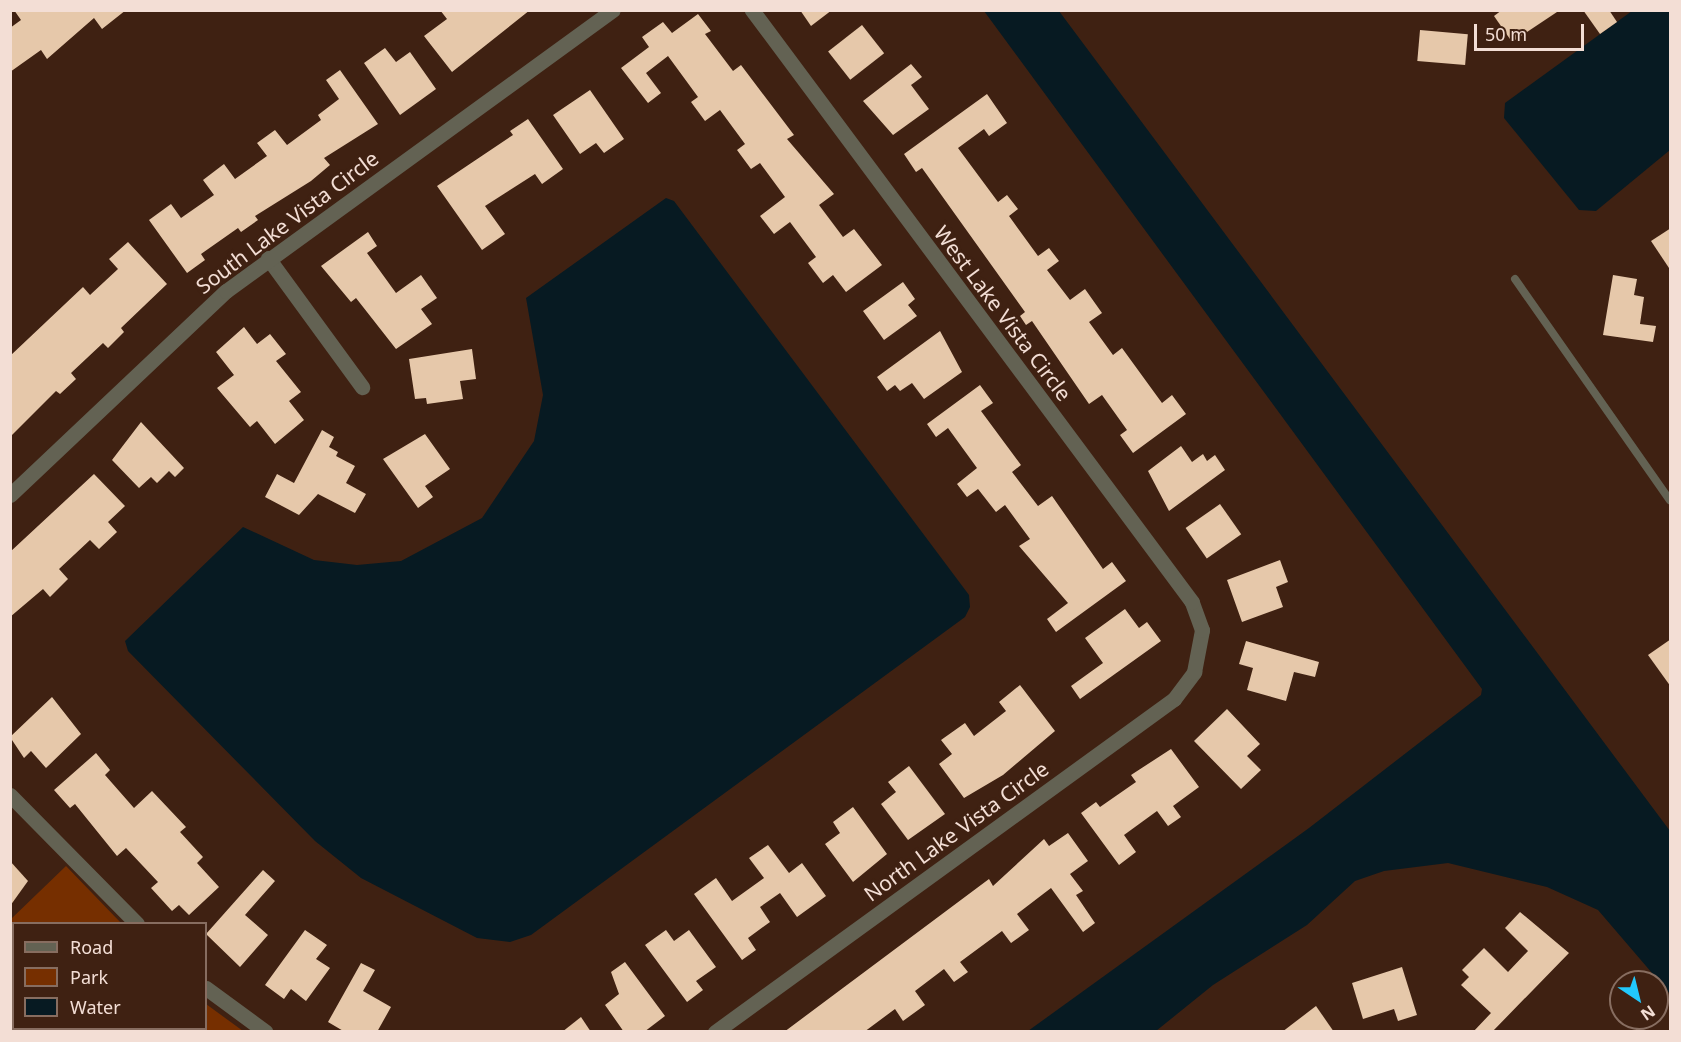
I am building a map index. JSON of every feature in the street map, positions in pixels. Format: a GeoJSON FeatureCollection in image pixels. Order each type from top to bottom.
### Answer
{"type":"FeatureCollection","features":[{"type":"Feature","properties":{"kind":"street","name":"South Lake Vista Circle"},"geometry":{"type":"LineString","coordinates":[[10,495],[268,258],[613,10]]}},
{"type":"Feature","properties":{"kind":"street","name":"West Lake Vista Circle"},"geometry":{"type":"LineString","coordinates":[[752,10],[1191,602],[1202,630],[1202,648]]}},
{"type":"Feature","properties":{"kind":"street"},"geometry":{"type":"LineString","coordinates":[[268,258],[362,387]]}},
{"type":"Feature","properties":{"kind":"street","name":"North Lake Vista Circle"},"geometry":{"type":"LineString","coordinates":[[715,1032],[1174,699],[1194,672],[1202,648]]}},
{"type":"Feature","properties":{"kind":"street"},"geometry":{"type":"LineString","coordinates":[[10,795],[135,922]]}},
{"type":"Feature","properties":{"kind":"street"},"geometry":{"type":"LineString","coordinates":[[207,989],[266,1032]]}},
{"type":"Feature","properties":{"kind":"lane"},"geometry":{"type":"LineString","coordinates":[[1515,279],[1671,500]]}},
{"type":"Feature","properties":{"kind":"green space"},"geometry":{"type":"Polygon","coordinates":[[[66,866],[120,922],[12,922],[12,1030],[207,1030],[207,1005],[243,1031],[11,1031],[11,919],[66,866]]]}},
{"type":"Feature","properties":{"kind":"water"},"geometry":{"type":"Polygon","coordinates":[[[984,11],[1059,11],[1670,831],[1670,994],[1669,970],[1649,970],[1598,910],[1547,887],[1448,863],[1384,871],[1355,881],[1307,925],[1213,985],[1156,1031],[1028,1031],[1309,828],[1481,695],[1482,689],[984,11]]]}},
{"type":"Feature","properties":{"kind":"water"},"geometry":{"type":"Polygon","coordinates":[[[1632,11],[1670,11],[1670,150],[1596,211],[1579,210],[1504,118],[1505,103],[1632,11]]]}},
{"type":"Feature","properties":{"kind":"water"},"geometry":{"type":"Polygon","coordinates":[[[666,198],[674,201],[969,595],[970,607],[965,617],[531,935],[510,942],[477,938],[361,878],[315,841],[128,651],[125,641],[243,527],[314,560],[357,565],[401,561],[482,518],[534,441],[543,395],[526,298],[666,198]]]}},
{"type":"Feature","properties":{"kind":"building"},"geometry":{"type":"Polygon","coordinates":[[[14,10],[126,10],[102,29],[94,18],[47,59],[41,50],[10,72],[10,28],[21,20],[14,10]]]}},
{"type":"Feature","properties":{"kind":"building"},"geometry":{"type":"Polygon","coordinates":[[[440,10],[530,10],[452,72],[424,36],[447,19],[440,10]]]}},
{"type":"Feature","properties":{"kind":"building"},"geometry":{"type":"Polygon","coordinates":[[[800,10],[832,10],[811,26],[800,10]]]}},
{"type":"Feature","properties":{"kind":"building"},"geometry":{"type":"Polygon","coordinates":[[[1502,10],[1560,10],[1512,42],[1494,16],[1502,10]]]}},
{"type":"Feature","properties":{"kind":"building"},"geometry":{"type":"Polygon","coordinates":[[[1583,10],[1609,10],[1617,22],[1600,34],[1583,10]]]}},
{"type":"Feature","properties":{"kind":"building"},"geometry":{"type":"Polygon","coordinates":[[[698,14],[711,31],[705,34],[733,71],[741,65],[794,135],[787,139],[834,194],[819,205],[843,237],[854,229],[882,265],[846,292],[833,275],[823,283],[808,263],[816,257],[790,222],[774,234],[760,216],[785,197],[760,163],[751,169],[737,150],[745,144],[720,110],[705,121],[691,102],[698,97],[668,56],[646,73],[661,93],[648,103],[621,68],[649,47],[642,37],[663,22],[672,33],[698,14]]]}},
{"type":"Feature","properties":{"kind":"building"},"geometry":{"type":"Polygon","coordinates":[[[862,25],[884,53],[850,80],[828,51],[862,25]]]}},
{"type":"Feature","properties":{"kind":"building"},"geometry":{"type":"Polygon","coordinates":[[[1420,30],[1468,34],[1465,65],[1417,61],[1420,30]]]}},
{"type":"Feature","properties":{"kind":"building"},"geometry":{"type":"Polygon","coordinates":[[[385,48],[396,62],[410,52],[436,89],[400,115],[364,63],[385,48]]]}},
{"type":"Feature","properties":{"kind":"building"},"geometry":{"type":"Polygon","coordinates":[[[911,64],[922,77],[911,85],[929,109],[893,135],[863,101],[911,64]]]}},
{"type":"Feature","properties":{"kind":"building"},"geometry":{"type":"Polygon","coordinates":[[[340,70],[378,124],[324,158],[330,165],[311,181],[255,216],[258,220],[241,232],[238,228],[201,254],[205,260],[187,273],[149,220],[171,204],[181,218],[214,195],[203,180],[224,164],[235,179],[267,156],[257,143],[275,130],[287,145],[321,120],[318,115],[339,99],[326,80],[340,70]]]}},
{"type":"Feature","properties":{"kind":"building"},"geometry":{"type":"Polygon","coordinates":[[[590,90],[624,139],[604,153],[596,143],[580,154],[553,115],[590,90]]]}},
{"type":"Feature","properties":{"kind":"building"},"geometry":{"type":"Polygon","coordinates":[[[987,94],[1007,123],[989,136],[984,129],[958,148],[998,202],[1007,195],[1018,209],[1009,216],[1038,256],[1049,248],[1059,261],[1047,270],[1070,300],[1085,289],[1102,313],[1089,322],[1113,355],[1122,348],[1162,403],[1172,395],[1186,414],[1133,453],[1120,435],[1127,430],[1102,395],[1089,404],[1032,321],[1026,325],[1020,316],[1025,312],[922,168],[916,172],[904,154],[987,94]]]}},
{"type":"Feature","properties":{"kind":"building"},"geometry":{"type":"Polygon","coordinates":[[[528,119],[563,169],[542,184],[535,174],[485,206],[505,234],[482,250],[437,186],[513,135],[510,131],[528,119]]]}},
{"type":"Feature","properties":{"kind":"building"},"geometry":{"type":"Polygon","coordinates":[[[1671,228],[1671,271],[1651,241],[1671,228]]]}},
{"type":"Feature","properties":{"kind":"building"},"geometry":{"type":"Polygon","coordinates":[[[368,232],[377,246],[367,253],[396,293],[421,275],[437,298],[421,309],[432,324],[396,349],[356,298],[351,302],[321,266],[368,232]]]}},
{"type":"Feature","properties":{"kind":"building"},"geometry":{"type":"Polygon","coordinates":[[[128,242],[167,284],[121,328],[124,332],[108,348],[103,343],[71,373],[76,379],[60,394],[56,391],[10,437],[10,356],[83,287],[90,295],[118,269],[109,259],[128,242]]]}},
{"type":"Feature","properties":{"kind":"building"},"geometry":{"type":"Polygon","coordinates":[[[1613,275],[1637,279],[1634,295],[1644,297],[1640,324],[1656,326],[1653,342],[1603,335],[1613,275]]]}},
{"type":"Feature","properties":{"kind":"building"},"geometry":{"type":"Polygon","coordinates":[[[903,282],[915,299],[908,305],[917,316],[884,340],[863,311],[903,282]]]}},
{"type":"Feature","properties":{"kind":"building"},"geometry":{"type":"Polygon","coordinates":[[[244,327],[257,344],[270,334],[286,354],[276,361],[301,392],[289,401],[304,420],[275,444],[257,421],[250,427],[217,388],[234,375],[216,352],[244,327]]]}},
{"type":"Feature","properties":{"kind":"building"},"geometry":{"type":"Polygon","coordinates":[[[940,331],[962,372],[924,399],[912,383],[900,391],[895,385],[887,391],[877,377],[940,331]]]}},
{"type":"Feature","properties":{"kind":"building"},"geometry":{"type":"Polygon","coordinates":[[[472,349],[476,379],[460,381],[463,399],[427,404],[426,398],[415,399],[409,359],[472,349]]]}},
{"type":"Feature","properties":{"kind":"building"},"geometry":{"type":"Polygon","coordinates":[[[980,385],[993,403],[981,411],[1021,465],[1012,472],[1038,506],[1052,496],[1103,569],[1112,562],[1126,581],[1056,632],[1047,619],[1068,603],[1019,546],[1030,539],[1005,505],[996,512],[978,489],[967,497],[957,484],[977,468],[948,428],[936,437],[927,424],[980,385]]]}},
{"type":"Feature","properties":{"kind":"building"},"geometry":{"type":"Polygon","coordinates":[[[141,422],[184,468],[175,477],[169,471],[157,483],[151,477],[139,488],[112,460],[141,422]]]}},
{"type":"Feature","properties":{"kind":"building"},"geometry":{"type":"Polygon","coordinates":[[[322,430],[334,437],[329,447],[338,452],[336,456],[355,466],[346,483],[366,494],[355,513],[318,494],[299,515],[265,497],[277,474],[294,483],[322,430]]]}},
{"type":"Feature","properties":{"kind":"building"},"geometry":{"type":"Polygon","coordinates":[[[425,434],[450,469],[425,486],[433,497],[418,508],[383,459],[425,434]]]}},
{"type":"Feature","properties":{"kind":"building"},"geometry":{"type":"Polygon","coordinates":[[[1181,446],[1192,462],[1203,454],[1207,461],[1215,455],[1225,470],[1169,511],[1148,471],[1181,446]]]}},
{"type":"Feature","properties":{"kind":"building"},"geometry":{"type":"Polygon","coordinates":[[[94,474],[125,506],[108,522],[117,532],[99,549],[90,540],[59,569],[68,579],[50,597],[43,589],[10,617],[10,552],[94,474]]]}},
{"type":"Feature","properties":{"kind":"building"},"geometry":{"type":"Polygon","coordinates":[[[1220,504],[1241,534],[1207,558],[1186,528],[1220,504]]]}},
{"type":"Feature","properties":{"kind":"building"},"geometry":{"type":"Polygon","coordinates":[[[1280,560],[1288,582],[1276,587],[1283,607],[1242,622],[1227,580],[1280,560]]]}},
{"type":"Feature","properties":{"kind":"building"},"geometry":{"type":"Polygon","coordinates":[[[1125,609],[1139,628],[1147,622],[1161,641],[1080,699],[1071,686],[1103,663],[1085,638],[1125,609]]]}},
{"type":"Feature","properties":{"kind":"building"},"geometry":{"type":"Polygon","coordinates":[[[1671,639],[1671,687],[1648,655],[1671,639]]]}},
{"type":"Feature","properties":{"kind":"building"},"geometry":{"type":"Polygon","coordinates":[[[1246,641],[1319,662],[1315,677],[1294,672],[1286,701],[1247,690],[1253,668],[1239,664],[1246,641]]]}},
{"type":"Feature","properties":{"kind":"building"},"geometry":{"type":"Polygon","coordinates":[[[1020,685],[1055,731],[1003,775],[964,798],[939,764],[952,754],[941,740],[965,723],[974,736],[1006,711],[999,702],[1020,685]]]}},
{"type":"Feature","properties":{"kind":"building"},"geometry":{"type":"Polygon","coordinates":[[[52,697],[81,734],[46,768],[31,751],[24,758],[10,737],[52,697]]]}},
{"type":"Feature","properties":{"kind":"building"},"geometry":{"type":"Polygon","coordinates":[[[1227,709],[1260,744],[1247,756],[1261,770],[1241,789],[1194,741],[1227,709]]]}},
{"type":"Feature","properties":{"kind":"building"},"geometry":{"type":"Polygon","coordinates":[[[1171,749],[1199,787],[1173,806],[1181,817],[1168,826],[1157,811],[1124,835],[1136,852],[1119,865],[1081,813],[1096,802],[1100,807],[1136,782],[1131,775],[1171,749]]]}},
{"type":"Feature","properties":{"kind":"building"},"geometry":{"type":"Polygon","coordinates":[[[96,753],[110,770],[105,775],[134,808],[152,791],[186,827],[180,832],[203,857],[197,863],[219,887],[189,915],[179,905],[172,911],[151,888],[158,882],[126,848],[117,856],[75,804],[70,808],[54,790],[96,753]]]}},
{"type":"Feature","properties":{"kind":"building"},"geometry":{"type":"Polygon","coordinates":[[[909,766],[945,814],[908,840],[881,804],[896,792],[888,782],[909,766]]]}},
{"type":"Feature","properties":{"kind":"building"},"geometry":{"type":"Polygon","coordinates":[[[853,807],[887,854],[853,882],[825,844],[840,833],[833,822],[853,807]]]}},
{"type":"Feature","properties":{"kind":"building"},"geometry":{"type":"Polygon","coordinates":[[[1068,833],[1088,861],[1070,874],[1083,891],[1076,895],[1095,923],[1083,932],[1051,888],[1017,914],[1029,930],[1011,943],[1002,931],[960,962],[968,972],[954,982],[944,969],[915,991],[925,1005],[903,1021],[895,1009],[864,1032],[784,1032],[989,879],[993,886],[1044,839],[1049,846],[1068,833]]]}},
{"type":"Feature","properties":{"kind":"building"},"geometry":{"type":"Polygon","coordinates":[[[768,845],[789,873],[802,863],[826,896],[797,917],[780,893],[760,907],[770,922],[748,938],[756,950],[742,960],[694,894],[716,878],[732,901],[764,878],[749,858],[768,845]]]}},
{"type":"Feature","properties":{"kind":"building"},"geometry":{"type":"Polygon","coordinates":[[[10,861],[28,881],[10,906],[10,861]]]}},
{"type":"Feature","properties":{"kind":"building"},"geometry":{"type":"Polygon","coordinates":[[[263,870],[275,881],[245,915],[268,935],[240,967],[207,933],[263,870]]]}},
{"type":"Feature","properties":{"kind":"building"},"geometry":{"type":"Polygon","coordinates":[[[1520,912],[1569,953],[1492,1032],[1473,1032],[1491,1013],[1461,985],[1469,977],[1462,970],[1484,948],[1508,972],[1528,951],[1505,928],[1520,912]]]}},
{"type":"Feature","properties":{"kind":"building"},"geometry":{"type":"Polygon","coordinates":[[[305,930],[327,945],[316,959],[330,968],[306,1001],[291,989],[284,999],[265,985],[305,930]]]}},
{"type":"Feature","properties":{"kind":"building"},"geometry":{"type":"Polygon","coordinates":[[[666,930],[674,941],[689,930],[716,967],[696,981],[703,990],[687,1002],[645,945],[666,930]]]}},
{"type":"Feature","properties":{"kind":"building"},"geometry":{"type":"Polygon","coordinates":[[[625,962],[665,1016],[644,1032],[624,1032],[605,1005],[619,994],[611,972],[625,962]]]}},
{"type":"Feature","properties":{"kind":"building"},"geometry":{"type":"Polygon","coordinates":[[[361,963],[375,970],[363,991],[391,1007],[377,1032],[345,1032],[328,1022],[361,963]]]}},
{"type":"Feature","properties":{"kind":"building"},"geometry":{"type":"Polygon","coordinates":[[[1402,967],[1417,1015],[1398,1021],[1394,1009],[1363,1019],[1352,983],[1402,967]]]}},
{"type":"Feature","properties":{"kind":"building"},"geometry":{"type":"Polygon","coordinates":[[[1316,1006],[1334,1032],[1282,1032],[1316,1006]]]}},
{"type":"Feature","properties":{"kind":"building"},"geometry":{"type":"Polygon","coordinates":[[[581,1017],[591,1032],[562,1032],[581,1017]]]}}]}
